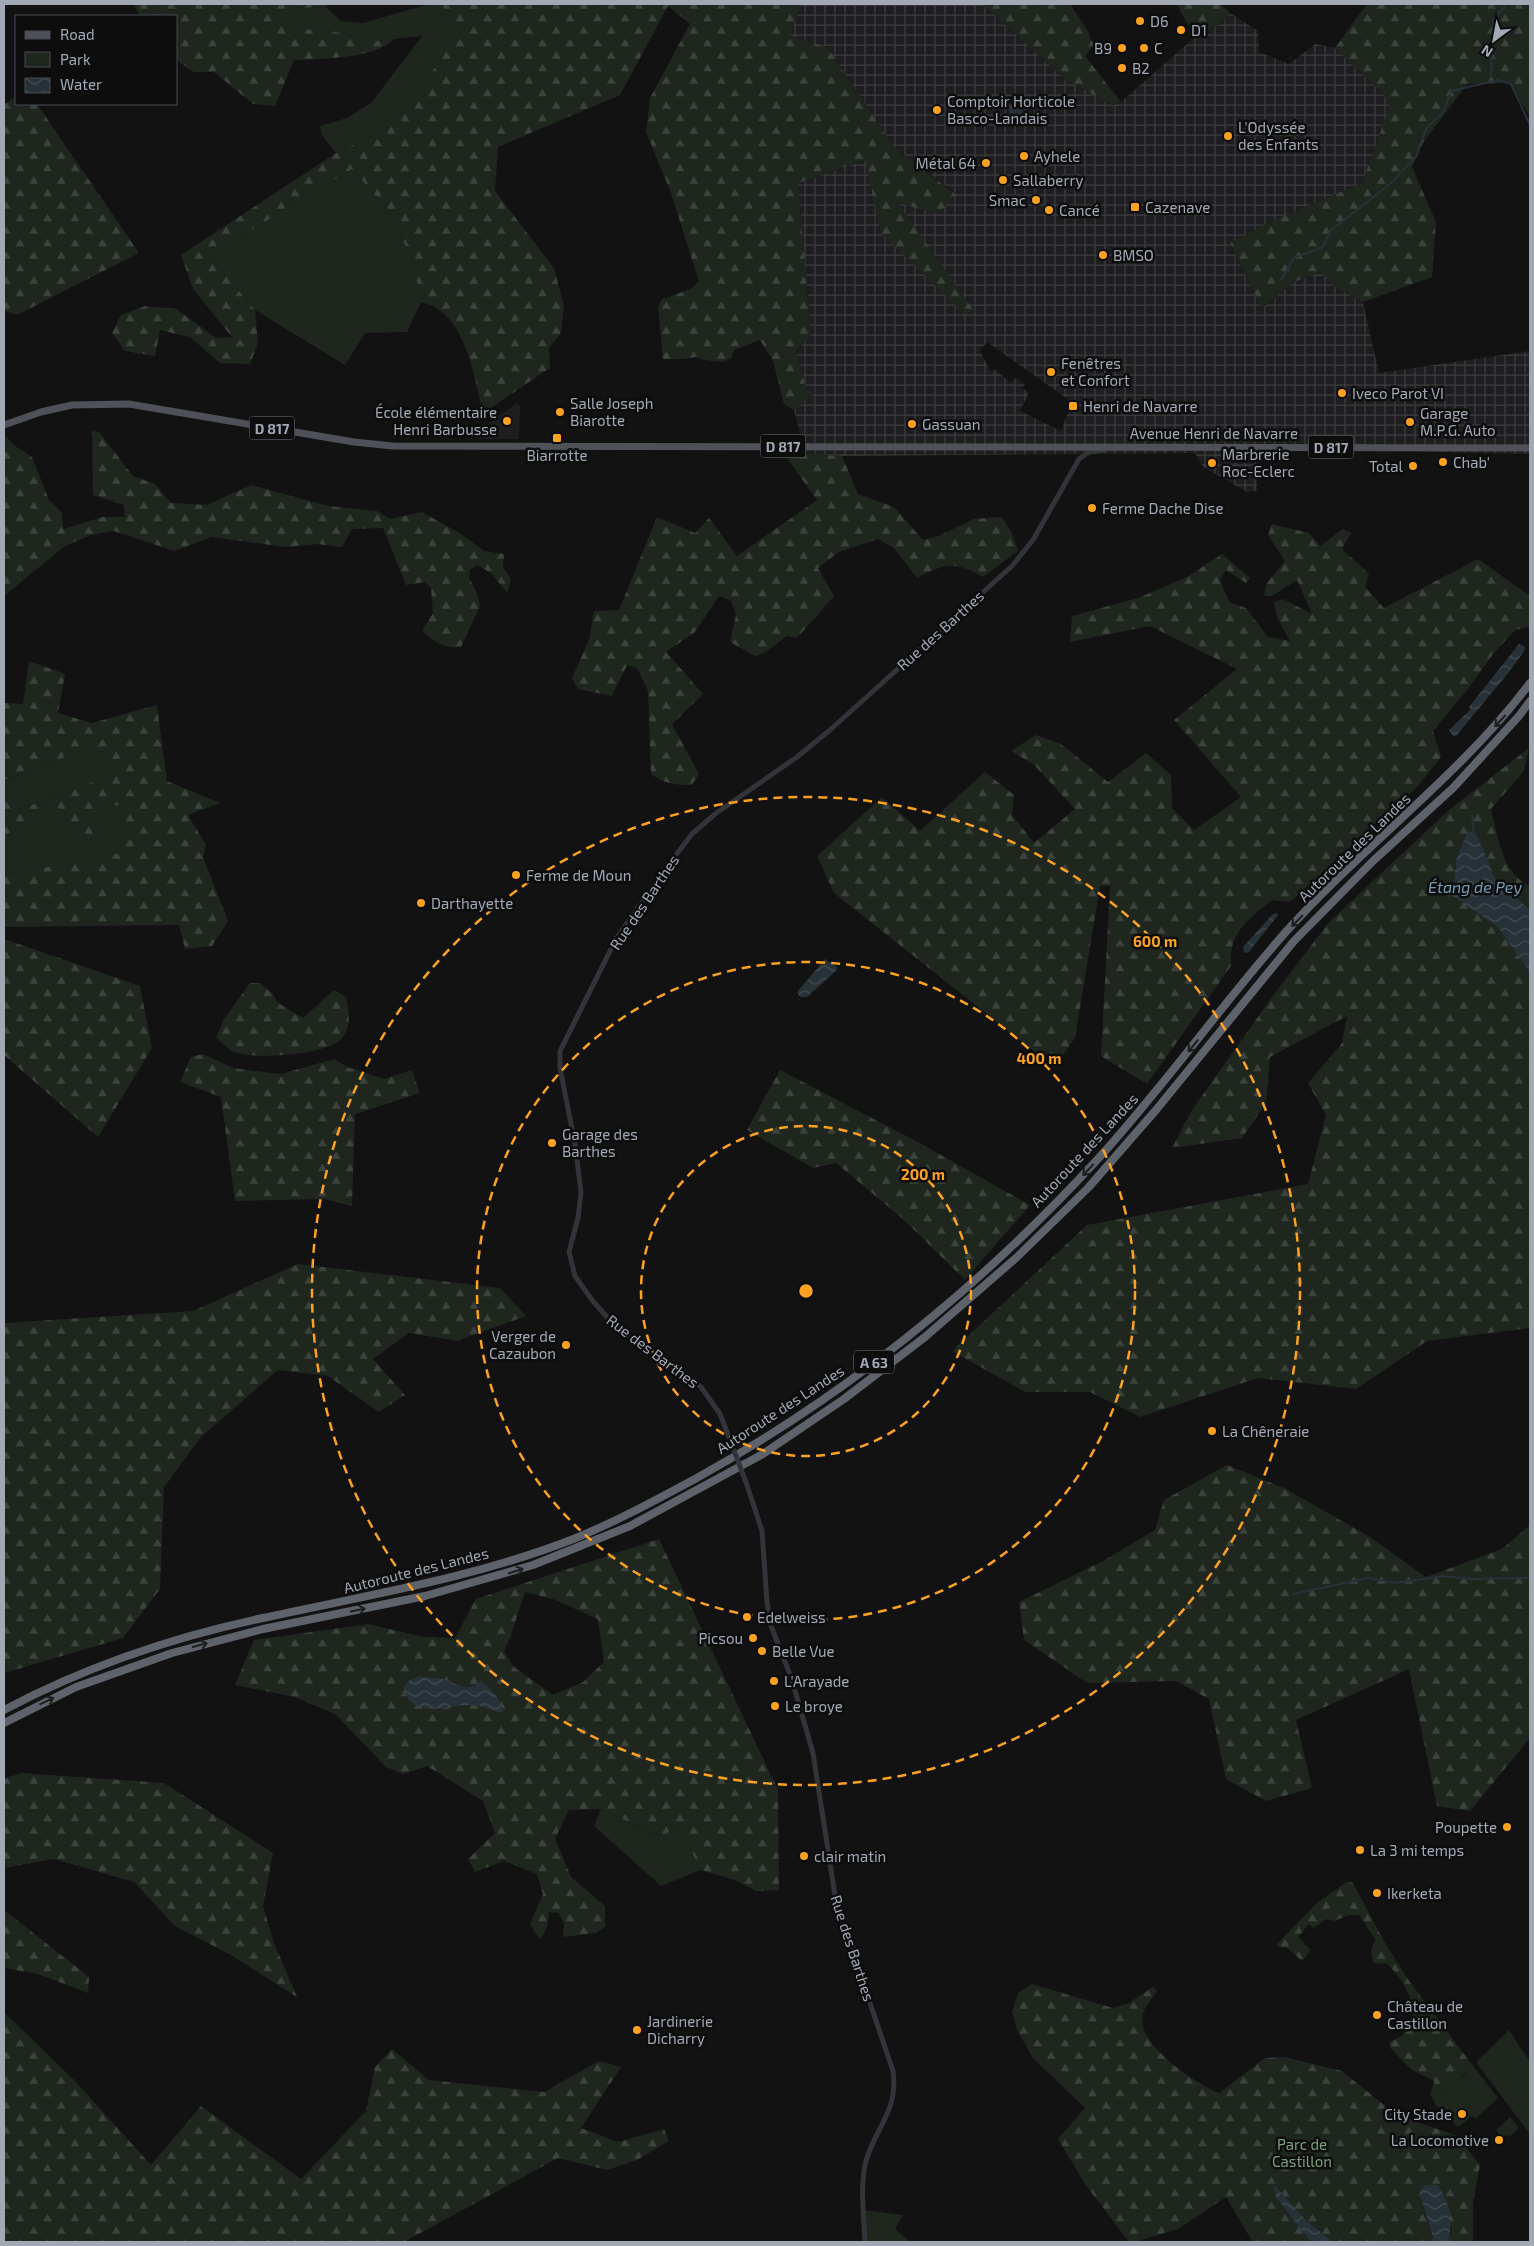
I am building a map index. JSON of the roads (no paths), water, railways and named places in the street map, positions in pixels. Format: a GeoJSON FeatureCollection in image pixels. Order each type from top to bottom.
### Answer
{"type":"FeatureCollection","features":[{"type":"Feature","properties":{"kind":"highway","name":"Autoroute des Landes"},"geometry":{"type":"LineString","coordinates":[[4,1710],[73,1676],[169,1642],[260,1618],[364,1598],[478,1571],[559,1544],[624,1516],[666,1495],[787,1424],[914,1332],[1022,1236],[1115,1140],[1286,933],[1365,852],[1455,768],[1510,710],[1530,683]]}},
{"type":"Feature","properties":{"kind":"highway","name":"Autoroute des Landes"},"geometry":{"type":"LineString","coordinates":[[4,1723],[76,1687],[172,1653],[263,1629],[425,1596],[533,1565],[630,1526],[672,1505],[771,1449],[844,1399],[925,1337],[1016,1258],[1088,1188],[1156,1110],[1294,941],[1373,861],[1453,788],[1519,716],[1530,701]]}},
{"type":"Feature","properties":{"kind":"main road","name":"D 817"},"geometry":{"type":"LineString","coordinates":[[4,426],[50,410],[99,403],[153,407],[345,440],[393,446],[950,446],[996,448],[1077,446]]}},
{"type":"Feature","properties":{"kind":"main road","name":"Avenue Henri de Navarre"},"geometry":{"type":"LineString","coordinates":[[1077,446],[1530,448]]}},
{"type":"Feature","properties":{"kind":"street"},"geometry":{"type":"LineString","coordinates":[[1077,446],[1079,459],[1089,452],[1131,446]]}},
{"type":"Feature","properties":{"kind":"street","name":"Rue des Barthes"},"geometry":{"type":"LineString","coordinates":[[865,2242],[864,2173],[868,2154],[889,2112],[894,2091],[892,2071],[836,1902],[813,1753],[791,1677],[771,1626],[767,1602],[762,1531],[729,1437],[716,1407],[701,1386],[614,1325],[592,1300],[575,1276],[569,1252],[578,1218],[581,1192],[575,1144],[560,1068],[560,1057],[562,1046],[616,939],[686,842],[715,814],[797,757],[830,730],[1012,566],[1033,540],[1079,459]]}},
{"type":"Feature","properties":{"kind":"water"},"geometry":{"type":"Polygon","coordinates":[[[1016,103],[1021,105],[1023,110],[1021,115],[1016,117],[1011,115],[1009,110],[1011,105],[1016,103]]]}},
{"type":"Feature","properties":{"kind":"water"},"geometry":{"type":"Polygon","coordinates":[[[1519,644],[1524,646],[1525,650],[1456,736],[1453,736],[1449,730],[1470,710],[1469,707],[1519,644]]]}},
{"type":"Feature","properties":{"kind":"water","name":"Étang de Pey"},"geometry":{"type":"Polygon","coordinates":[[[1468,831],[1477,835],[1495,878],[1530,910],[1530,973],[1498,927],[1453,896],[1456,860],[1468,831]]]}},
{"type":"Feature","properties":{"kind":"water"},"geometry":{"type":"Polygon","coordinates":[[[1277,913],[1278,915],[1248,953],[1244,952],[1243,947],[1273,914],[1277,913]]]}},
{"type":"Feature","properties":{"kind":"water"},"geometry":{"type":"Polygon","coordinates":[[[825,959],[837,967],[837,970],[807,997],[800,997],[797,992],[825,959]]]}},
{"type":"Feature","properties":{"kind":"water"},"geometry":{"type":"Polygon","coordinates":[[[418,1677],[438,1678],[466,1687],[476,1685],[481,1681],[495,1694],[503,1711],[500,1713],[470,1705],[431,1709],[422,1708],[408,1698],[404,1687],[408,1681],[418,1677]]]}},
{"type":"Feature","properties":{"kind":"water"},"geometry":{"type":"Polygon","coordinates":[[[1273,2184],[1307,2221],[1333,2242],[1311,2242],[1276,2197],[1273,2184]]]}},
{"type":"Feature","properties":{"kind":"water"},"geometry":{"type":"Polygon","coordinates":[[[1425,2185],[1438,2185],[1448,2205],[1451,2227],[1448,2242],[1431,2242],[1433,2237],[1419,2192],[1425,2185]]]}},
{"type":"Feature","properties":{"kind":"waterway"},"geometry":{"type":"LineString","coordinates":[[1491,75],[1493,20],[1507,4]]}},
{"type":"Feature","properties":{"kind":"waterway"},"geometry":{"type":"LineString","coordinates":[[1281,280],[1294,258],[1323,247],[1330,231],[1390,184],[1416,157],[1426,129],[1444,111],[1451,91],[1498,80],[1511,84],[1530,125]]}},
{"type":"Feature","properties":{"kind":"waterway"},"geometry":{"type":"LineString","coordinates":[[1472,816],[1474,834]]}},
{"type":"Feature","properties":{"kind":"waterway"},"geometry":{"type":"LineString","coordinates":[[1293,1594],[1368,1578],[1395,1583],[1443,1576],[1470,1579],[1530,1578]]}},
{"type":"Feature","properties":{"kind":"place","name":"D6"},"geometry":{"type":"Point","coordinates":[1140,21]}},
{"type":"Feature","properties":{"kind":"place","name":"D1"},"geometry":{"type":"Point","coordinates":[1181,30]}},
{"type":"Feature","properties":{"kind":"place","name":"B9"},"geometry":{"type":"Point","coordinates":[1122,48]}},
{"type":"Feature","properties":{"kind":"place","name":"C"},"geometry":{"type":"Point","coordinates":[1144,48]}},
{"type":"Feature","properties":{"kind":"place","name":"B2"},"geometry":{"type":"Point","coordinates":[1122,68]}},
{"type":"Feature","properties":{"kind":"place","name":"Comptoir Horticole Basco-Landais"},"geometry":{"type":"Point","coordinates":[937,110]}},
{"type":"Feature","properties":{"kind":"place","name":"L'Odyssée des Enfants"},"geometry":{"type":"Point","coordinates":[1228,136]}},
{"type":"Feature","properties":{"kind":"place","name":"Ayhele"},"geometry":{"type":"Point","coordinates":[1024,156]}},
{"type":"Feature","properties":{"kind":"place","name":"Métal 64"},"geometry":{"type":"Point","coordinates":[986,163]}},
{"type":"Feature","properties":{"kind":"place","name":"Sallaberry"},"geometry":{"type":"Point","coordinates":[1003,180]}},
{"type":"Feature","properties":{"kind":"place","name":"Smac"},"geometry":{"type":"Point","coordinates":[1036,200]}},
{"type":"Feature","properties":{"kind":"place","name":"Cazenave"},"geometry":{"type":"Point","coordinates":[1135,207]}},
{"type":"Feature","properties":{"kind":"place","name":"Cancé"},"geometry":{"type":"Point","coordinates":[1049,210]}},
{"type":"Feature","properties":{"kind":"place","name":"BMSO"},"geometry":{"type":"Point","coordinates":[1103,255]}},
{"type":"Feature","properties":{"kind":"place","name":"Fenêtres et Confort"},"geometry":{"type":"Point","coordinates":[1051,372]}},
{"type":"Feature","properties":{"kind":"place","name":"Iveco Parot VI"},"geometry":{"type":"Point","coordinates":[1342,393]}},
{"type":"Feature","properties":{"kind":"place","name":"Henri de Navarre"},"geometry":{"type":"Point","coordinates":[1073,406]}},
{"type":"Feature","properties":{"kind":"place","name":"Salle Joseph Biarotte"},"geometry":{"type":"Point","coordinates":[560,412]}},
{"type":"Feature","properties":{"kind":"place","name":"École élémentaire Henri Barbusse"},"geometry":{"type":"Point","coordinates":[507,421]}},
{"type":"Feature","properties":{"kind":"place","name":"Garage M.P.G. Auto"},"geometry":{"type":"Point","coordinates":[1410,422]}},
{"type":"Feature","properties":{"kind":"place","name":"Gassuan"},"geometry":{"type":"Point","coordinates":[912,424]}},
{"type":"Feature","properties":{"kind":"place","name":"Biarrotte"},"geometry":{"type":"Point","coordinates":[557,438]}},
{"type":"Feature","properties":{"kind":"place","name":"Chab'"},"geometry":{"type":"Point","coordinates":[1443,462]}},
{"type":"Feature","properties":{"kind":"place","name":"Marbrerie Roc-Eclerc"},"geometry":{"type":"Point","coordinates":[1212,463]}},
{"type":"Feature","properties":{"kind":"place","name":"Total"},"geometry":{"type":"Point","coordinates":[1413,466]}},
{"type":"Feature","properties":{"kind":"place","name":"Ferme Dache Dise"},"geometry":{"type":"Point","coordinates":[1092,508]}},
{"type":"Feature","properties":{"kind":"place","name":"Ferme de Moun"},"geometry":{"type":"Point","coordinates":[516,875]}},
{"type":"Feature","properties":{"kind":"place","name":"Darthayette"},"geometry":{"type":"Point","coordinates":[421,903]}},
{"type":"Feature","properties":{"kind":"place","name":"Garage des Barthes"},"geometry":{"type":"Point","coordinates":[552,1143]}},
{"type":"Feature","properties":{"kind":"place","name":"Verger de Cazaubon"},"geometry":{"type":"Point","coordinates":[566,1345]}},
{"type":"Feature","properties":{"kind":"place","name":"La Chêneraie"},"geometry":{"type":"Point","coordinates":[1212,1431]}},
{"type":"Feature","properties":{"kind":"place","name":"Edelweiss"},"geometry":{"type":"Point","coordinates":[747,1617]}},
{"type":"Feature","properties":{"kind":"place","name":"Picsou"},"geometry":{"type":"Point","coordinates":[753,1638]}},
{"type":"Feature","properties":{"kind":"place","name":"Belle Vue"},"geometry":{"type":"Point","coordinates":[762,1651]}},
{"type":"Feature","properties":{"kind":"place","name":"L'Arayade"},"geometry":{"type":"Point","coordinates":[774,1681]}},
{"type":"Feature","properties":{"kind":"place","name":"Le broye"},"geometry":{"type":"Point","coordinates":[775,1706]}},
{"type":"Feature","properties":{"kind":"place","name":"Poupette"},"geometry":{"type":"Point","coordinates":[1507,1827]}},
{"type":"Feature","properties":{"kind":"place","name":"La 3 mi temps"},"geometry":{"type":"Point","coordinates":[1360,1850]}},
{"type":"Feature","properties":{"kind":"place","name":"clair matin"},"geometry":{"type":"Point","coordinates":[804,1856]}},
{"type":"Feature","properties":{"kind":"place","name":"Ikerketa"},"geometry":{"type":"Point","coordinates":[1377,1893]}},
{"type":"Feature","properties":{"kind":"place","name":"Château de Castillon"},"geometry":{"type":"Point","coordinates":[1377,2015]}},
{"type":"Feature","properties":{"kind":"place","name":"Jardinerie Dicharry"},"geometry":{"type":"Point","coordinates":[637,2030]}},
{"type":"Feature","properties":{"kind":"place","name":"City Stade"},"geometry":{"type":"Point","coordinates":[1462,2114]}},
{"type":"Feature","properties":{"kind":"place","name":"La Locomotive"},"geometry":{"type":"Point","coordinates":[1499,2140]}},
{"type":"Feature","properties":{"kind":"park label","name":"Parc de Castillon"},"geometry":{"type":"Point","coordinates":[1302,2152]}}]}
